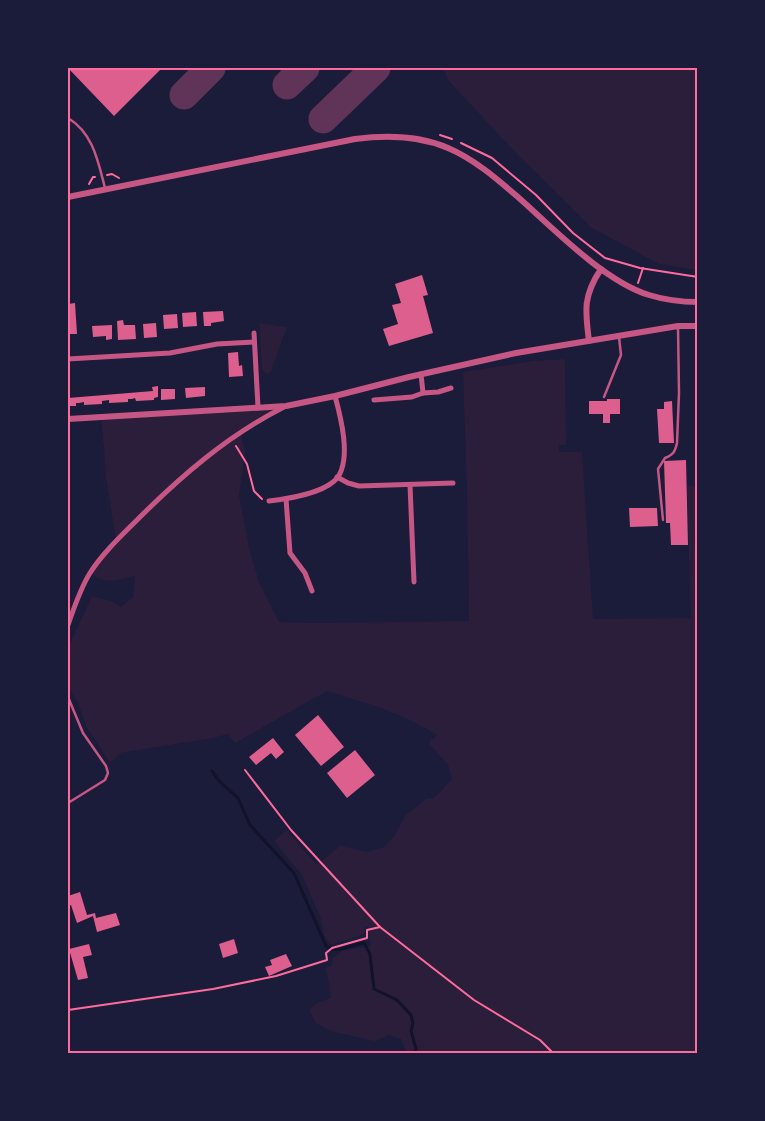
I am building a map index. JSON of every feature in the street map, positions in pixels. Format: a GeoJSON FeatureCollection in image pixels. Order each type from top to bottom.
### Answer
{"type":"FeatureCollection","features":[{"type":"Feature","properties":{"kind":"street"},"geometry":{"type":"LineString","coordinates":[[68,197],[355,139],[376,136],[408,137],[460,153],[483,168],[601,269],[636,289],[663,298],[698,302]]}},
{"type":"Feature","properties":{"kind":"street"},"geometry":{"type":"LineString","coordinates":[[589,340],[586,302],[588,290],[601,269]]}},
{"type":"Feature","properties":{"kind":"street"},"geometry":{"type":"LineString","coordinates":[[68,419],[286,406],[516,353],[678,326],[698,326]]}},
{"type":"Feature","properties":{"kind":"street"},"geometry":{"type":"LineString","coordinates":[[254,333],[258,407]]}},
{"type":"Feature","properties":{"kind":"street"},"geometry":{"type":"LineString","coordinates":[[68,359],[170,353],[217,344],[254,342]]}},
{"type":"Feature","properties":{"kind":"street"},"geometry":{"type":"LineString","coordinates":[[421,374],[423,393]]}},
{"type":"Feature","properties":{"kind":"street"},"geometry":{"type":"LineString","coordinates":[[374,400],[412,397],[451,388]]}},
{"type":"Feature","properties":{"kind":"street"},"geometry":{"type":"LineString","coordinates":[[269,501],[286,499],[323,488],[337,477],[342,466],[344,452],[341,417],[335,396]]}},
{"type":"Feature","properties":{"kind":"street"},"geometry":{"type":"LineString","coordinates":[[68,626],[90,572],[116,540],[195,465],[231,437],[286,406]]}},
{"type":"Feature","properties":{"kind":"street"},"geometry":{"type":"LineString","coordinates":[[337,477],[359,486],[453,482]]}},
{"type":"Feature","properties":{"kind":"street"},"geometry":{"type":"LineString","coordinates":[[410,485],[414,582]]}},
{"type":"Feature","properties":{"kind":"street"},"geometry":{"type":"LineString","coordinates":[[286,499],[290,554],[305,573],[312,590]]}},
{"type":"Feature","properties":{"kind":"lane"},"geometry":{"type":"LineString","coordinates":[[68,118],[75,122],[85,133],[94,149],[105,189]]}},
{"type":"Feature","properties":{"kind":"lane"},"geometry":{"type":"LineString","coordinates":[[663,520],[658,469],[665,458],[671,456],[676,451],[679,393],[678,326]]}},
{"type":"Feature","properties":{"kind":"lane"},"geometry":{"type":"LineString","coordinates":[[604,396],[621,355],[619,336]]}},
{"type":"Feature","properties":{"kind":"lane"},"geometry":{"type":"LineString","coordinates":[[68,697],[83,733],[106,766],[108,773],[105,780],[68,803]]}},
{"type":"Feature","properties":{"kind":"path"},"geometry":{"type":"LineString","coordinates":[[434,134],[443,135],[492,158],[536,195],[573,233],[605,258],[644,268],[698,278]]}},
{"type":"Feature","properties":{"kind":"path"},"geometry":{"type":"LineString","coordinates":[[82,186],[90,184],[93,177],[112,174],[121,180]]}},
{"type":"Feature","properties":{"kind":"path"},"geometry":{"type":"LineString","coordinates":[[636,289],[644,268]]}},
{"type":"Feature","properties":{"kind":"path"},"geometry":{"type":"LineString","coordinates":[[231,437],[247,464],[254,491],[263,500],[269,501]]}},
{"type":"Feature","properties":{"kind":"path"},"geometry":{"type":"LineString","coordinates":[[245,770],[291,830],[380,927],[474,1000],[540,1040],[554,1054]]}},
{"type":"Feature","properties":{"kind":"path"},"geometry":{"type":"LineString","coordinates":[[68,1010],[213,989],[276,976],[327,960],[326,953],[332,948],[367,938],[368,930],[380,927]]}},
{"type":"Feature","properties":{"kind":"shaded area"},"geometry":{"type":"Polygon","coordinates":[[[443,68],[697,68],[697,270],[659,264],[592,228],[516,153],[448,80],[443,68]]]}},
{"type":"Feature","properties":{"kind":"shaded area"},"geometry":{"type":"Polygon","coordinates":[[[259,323],[287,327],[271,371],[267,374],[262,369],[259,323]]]}},
{"type":"Feature","properties":{"kind":"shaded area"},"geometry":{"type":"Polygon","coordinates":[[[565,359],[566,445],[559,445],[559,452],[582,452],[593,619],[691,618],[687,486],[697,486],[697,1053],[407,1053],[401,1039],[389,1035],[374,1041],[330,1031],[316,1023],[309,1010],[317,1003],[331,998],[325,968],[332,965],[333,958],[342,951],[371,946],[367,926],[364,928],[364,934],[331,945],[324,935],[321,919],[302,875],[274,841],[286,830],[317,865],[340,846],[367,852],[384,847],[393,838],[406,815],[426,799],[433,799],[452,779],[448,765],[430,745],[430,741],[437,735],[397,714],[327,691],[235,743],[228,734],[120,753],[110,763],[86,726],[78,703],[68,686],[68,648],[92,596],[111,601],[121,607],[133,597],[135,576],[111,581],[101,579],[90,572],[116,540],[106,478],[101,416],[286,406],[240,431],[245,452],[239,495],[249,548],[259,582],[279,622],[469,621],[463,372],[534,361],[565,359]]]}},
{"type":"Feature","properties":{"kind":"building"},"geometry":{"type":"Polygon","coordinates":[[[68,68],[162,68],[114,116],[68,68]]]}},
{"type":"Feature","properties":{"kind":"building"},"geometry":{"type":"Polygon","coordinates":[[[422,275],[428,295],[423,296],[433,333],[389,346],[383,329],[398,324],[392,305],[401,303],[395,284],[422,275]]]}},
{"type":"Feature","properties":{"kind":"building"},"geometry":{"type":"Polygon","coordinates":[[[75,303],[77,334],[68,334],[68,304],[75,303]]]}},
{"type":"Feature","properties":{"kind":"building"},"geometry":{"type":"Polygon","coordinates":[[[223,311],[224,321],[211,323],[211,326],[204,326],[203,312],[223,311]]]}},
{"type":"Feature","properties":{"kind":"building"},"geometry":{"type":"Polygon","coordinates":[[[196,312],[197,326],[183,327],[182,313],[196,312]]]}},
{"type":"Feature","properties":{"kind":"building"},"geometry":{"type":"Polygon","coordinates":[[[177,314],[178,328],[164,329],[163,315],[177,314]]]}},
{"type":"Feature","properties":{"kind":"building"},"geometry":{"type":"Polygon","coordinates":[[[123,320],[124,325],[135,325],[136,339],[118,340],[117,321],[123,320]]]}},
{"type":"Feature","properties":{"kind":"building"},"geometry":{"type":"Polygon","coordinates":[[[156,323],[157,337],[144,338],[143,324],[156,323]]]}},
{"type":"Feature","properties":{"kind":"building"},"geometry":{"type":"Polygon","coordinates":[[[112,325],[112,339],[106,340],[106,336],[93,337],[92,326],[112,325]]]}},
{"type":"Feature","properties":{"kind":"building"},"geometry":{"type":"Polygon","coordinates":[[[238,352],[239,366],[242,365],[243,376],[229,377],[228,353],[238,352]]]}},
{"type":"Feature","properties":{"kind":"building"},"geometry":{"type":"Polygon","coordinates":[[[158,386],[158,397],[154,398],[154,400],[136,401],[135,398],[128,399],[128,402],[109,403],[109,400],[102,401],[102,404],[84,405],[84,402],[76,403],[76,406],[68,406],[68,398],[153,391],[152,387],[158,386]]]}},
{"type":"Feature","properties":{"kind":"building"},"geometry":{"type":"Polygon","coordinates":[[[205,387],[205,396],[186,398],[185,388],[205,387]]]}},
{"type":"Feature","properties":{"kind":"building"},"geometry":{"type":"Polygon","coordinates":[[[161,389],[175,389],[175,399],[161,400],[161,389]]]}},
{"type":"Feature","properties":{"kind":"building"},"geometry":{"type":"Polygon","coordinates":[[[607,399],[620,399],[620,414],[610,414],[610,423],[603,423],[603,414],[589,414],[589,401],[607,401],[607,399]]]}},
{"type":"Feature","properties":{"kind":"building"},"geometry":{"type":"Polygon","coordinates":[[[672,401],[674,443],[659,443],[657,409],[664,409],[664,402],[672,401]]]}},
{"type":"Feature","properties":{"kind":"building"},"geometry":{"type":"Polygon","coordinates":[[[686,460],[688,545],[671,545],[670,523],[666,523],[664,461],[686,460]]]}},
{"type":"Feature","properties":{"kind":"building"},"geometry":{"type":"Polygon","coordinates":[[[629,508],[657,508],[658,526],[630,527],[629,508]]]}},
{"type":"Feature","properties":{"kind":"building"},"geometry":{"type":"Polygon","coordinates":[[[318,715],[344,747],[321,766],[295,735],[318,715]]]}},
{"type":"Feature","properties":{"kind":"building"},"geometry":{"type":"Polygon","coordinates":[[[273,738],[284,752],[276,759],[271,753],[256,765],[249,757],[273,738]]]}},
{"type":"Feature","properties":{"kind":"building"},"geometry":{"type":"Polygon","coordinates":[[[355,750],[375,775],[347,798],[327,773],[355,750]]]}},
{"type":"Feature","properties":{"kind":"building"},"geometry":{"type":"Polygon","coordinates":[[[80,892],[87,915],[95,913],[96,918],[116,913],[120,925],[97,932],[93,916],[77,923],[71,905],[68,906],[68,896],[80,892]]]}},
{"type":"Feature","properties":{"kind":"building"},"geometry":{"type":"Polygon","coordinates":[[[234,939],[238,953],[223,958],[219,944],[234,939]]]}},
{"type":"Feature","properties":{"kind":"building"},"geometry":{"type":"Polygon","coordinates":[[[89,944],[92,955],[83,957],[88,978],[78,980],[69,949],[89,944]]]}},
{"type":"Feature","properties":{"kind":"building"},"geometry":{"type":"Polygon","coordinates":[[[286,954],[292,966],[269,976],[265,967],[272,965],[270,960],[286,954]]]}},
{"type":"Feature","properties":{"kind":"waterway"},"geometry":{"type":"LineString","coordinates":[[212,771],[219,781],[238,798],[250,825],[294,873],[326,946],[340,949],[364,943],[370,954],[374,989],[397,1000],[411,1015],[413,1023],[411,1031],[416,1049],[414,1054]]}},
{"type":"Feature","properties":{"kind":"taxiway"},"geometry":{"type":"LineString","coordinates":[[184,95],[211,68]]}},
{"type":"Feature","properties":{"kind":"taxiway"},"geometry":{"type":"LineString","coordinates":[[287,85],[305,68]]}},
{"type":"Feature","properties":{"kind":"taxiway"},"geometry":{"type":"LineString","coordinates":[[323,119],[376,68]]}}]}
